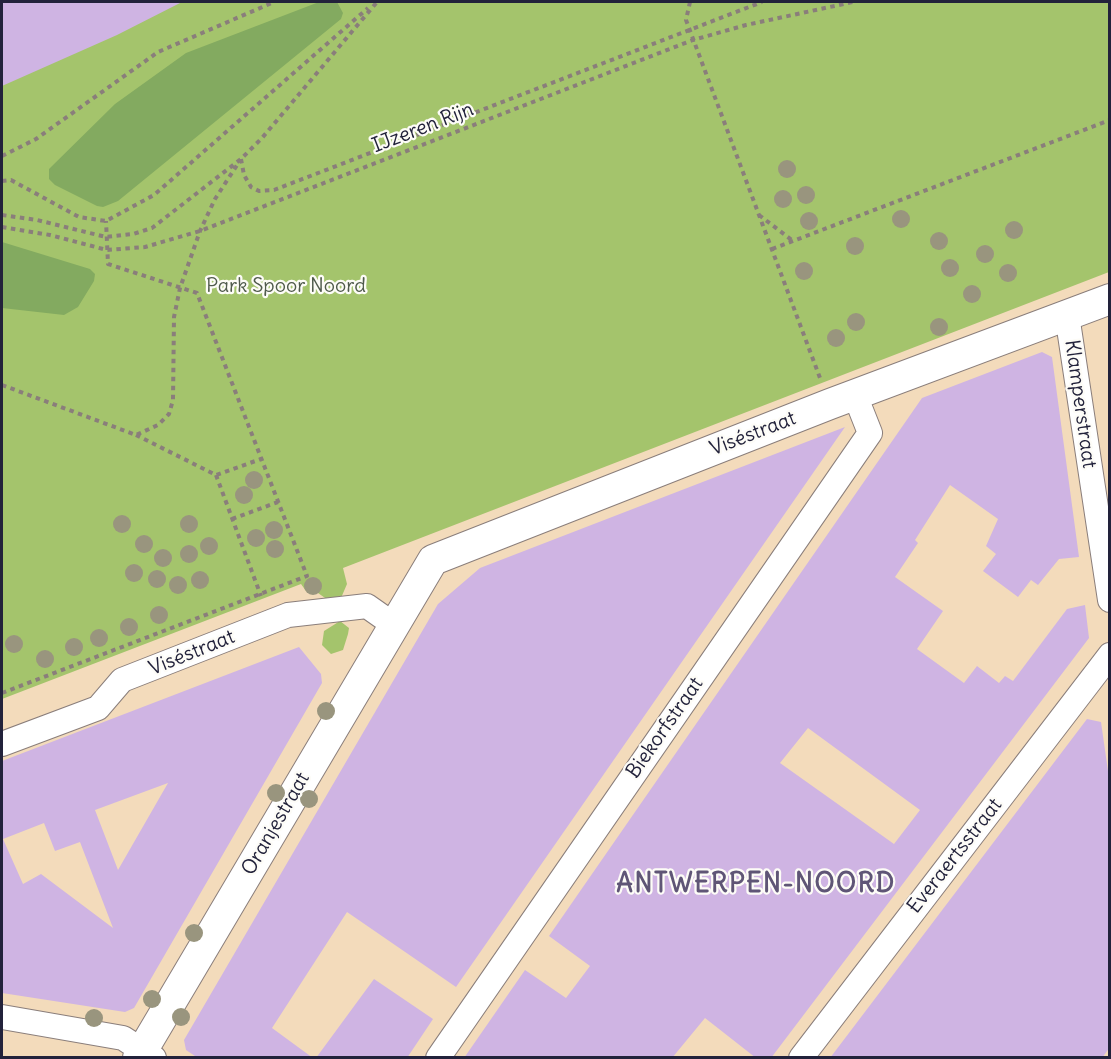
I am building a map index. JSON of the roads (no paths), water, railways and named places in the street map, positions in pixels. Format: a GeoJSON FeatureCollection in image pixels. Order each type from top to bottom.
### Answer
{"type":"FeatureCollection","features":[{"type":"Feature","properties":{"kind":"street","name":"Viséstraat"},"geometry":{"type":"LineString","coordinates":[[414,591],[433,560],[842,399],[1110,299]]}},
{"type":"Feature","properties":{"kind":"street","name":"Klamperstraat"},"geometry":{"type":"LineString","coordinates":[[1067,315],[1110,600]]}},
{"type":"Feature","properties":{"kind":"street","name":"Biekorfstraat"},"geometry":{"type":"LineString","coordinates":[[438,1058],[870,433],[842,399]]}},
{"type":"Feature","properties":{"kind":"street","name":"Oranjestraat"},"geometry":{"type":"LineString","coordinates":[[145,1055],[414,591]]}},
{"type":"Feature","properties":{"kind":"street","name":"Viséstraat"},"geometry":{"type":"LineString","coordinates":[[2,744],[98,708],[122,680],[288,615],[367,606],[394,625]]}},
{"type":"Feature","properties":{"kind":"street","name":"Everaertsstraat"},"geometry":{"type":"LineString","coordinates":[[801,1058],[1110,655]]}},
{"type":"Feature","properties":{"kind":"street"},"geometry":{"type":"LineString","coordinates":[[2,1017],[123,1038],[145,1055]]}},
{"type":"Feature","properties":{"kind":"district","name":"ANTWERPEN-NOORD"},"geometry":{"type":"Point","coordinates":[756,885]}},
{"type":"Feature","properties":{"kind":"park label","name":"Park Spoor Noord"},"geometry":{"type":"Point","coordinates":[286,286]}}]}
